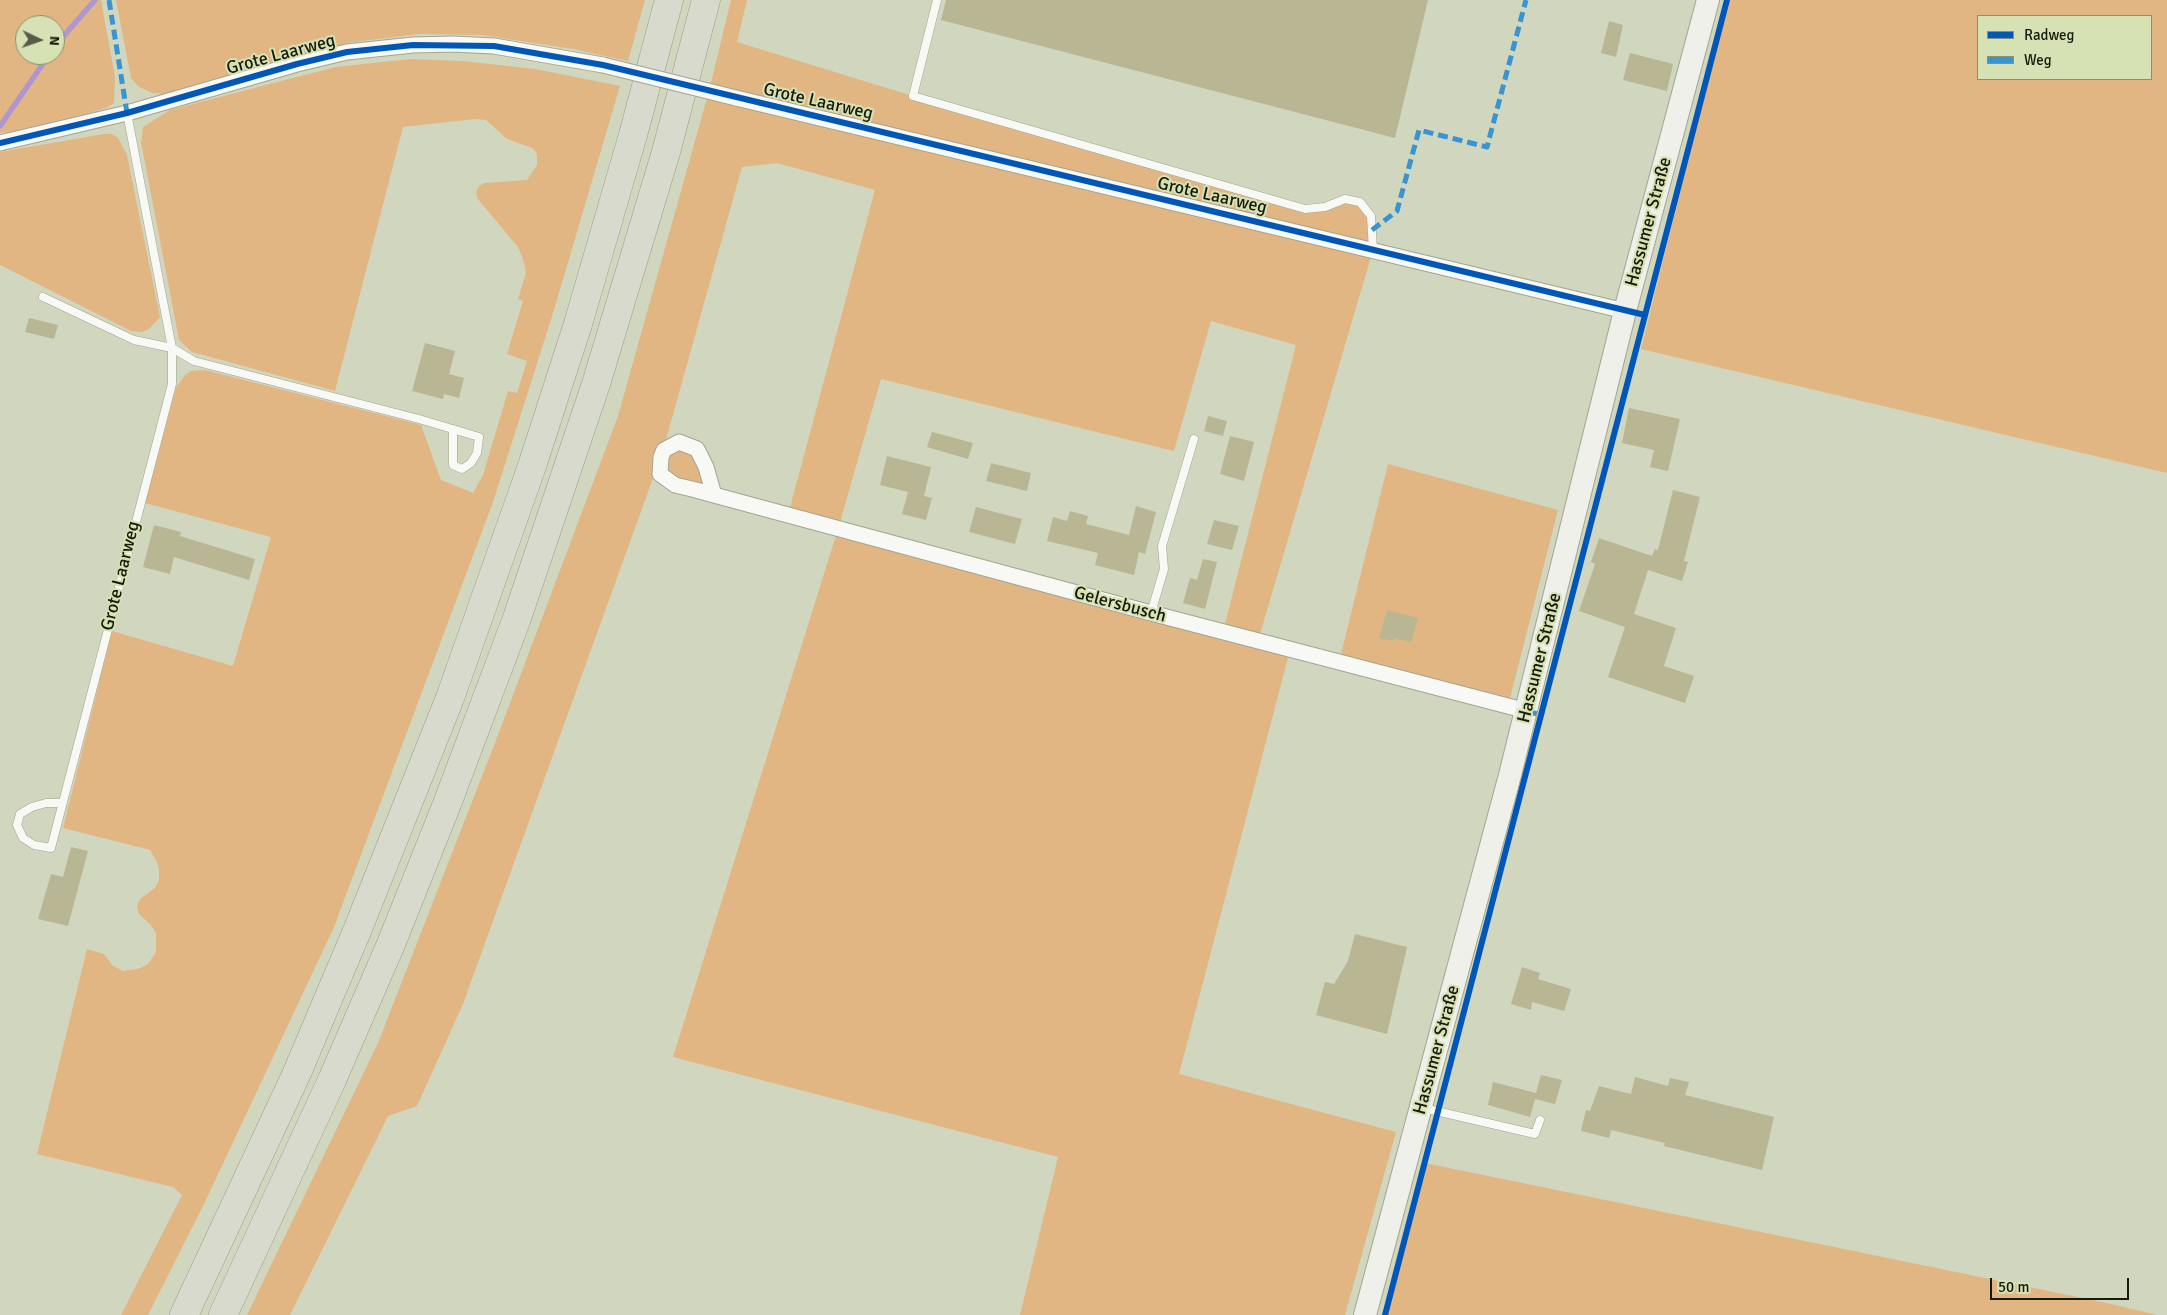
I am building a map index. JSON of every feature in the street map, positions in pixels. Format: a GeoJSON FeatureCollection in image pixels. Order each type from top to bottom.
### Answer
{"type":"FeatureCollection","features":[{"type":"Feature","properties":{"kind":"highway"},"geometry":{"type":"LineString","coordinates":[[184,1315],[240,1199],[307,1048],[357,932],[450,698],[532,466],[578,324],[633,135],[669,0]]}},
{"type":"Feature","properties":{"kind":"highway"},"geometry":{"type":"LineString","coordinates":[[223,1315],[325,1097],[391,944],[447,804],[517,618],[602,365],[666,152],[706,0]]}},
{"type":"Feature","properties":{"kind":"street","name":"Hassumer Straße"},"geometry":{"type":"LineString","coordinates":[[1365,1315],[1527,711],[1625,311],[1708,0]]}},
{"type":"Feature","properties":{"kind":"street","name":"Grote Laarweg"},"geometry":{"type":"LineString","coordinates":[[0,143],[127,113],[297,64],[347,52],[413,45],[494,46],[603,66],[1625,311]]}},
{"type":"Feature","properties":{"kind":"street","name":"Gelersbusch"},"geometry":{"type":"LineString","coordinates":[[714,496],[1151,614],[1527,711]]}},
{"type":"Feature","properties":{"kind":"lane"},"geometry":{"type":"LineString","coordinates":[[937,0],[913,96],[1304,209],[1325,207],[1345,199],[1360,202],[1371,216],[1373,250]]}},
{"type":"Feature","properties":{"kind":"lane","name":"Grote Laarweg"},"geometry":{"type":"LineString","coordinates":[[62,804],[46,803],[32,807],[20,814],[17,825],[23,838],[34,845],[51,848],[172,384],[172,348],[127,113]]}},
{"type":"Feature","properties":{"kind":"lane"},"geometry":{"type":"LineString","coordinates":[[43,297],[134,340],[172,348],[194,361],[453,429],[479,437],[477,453],[471,463],[462,469],[453,465],[453,429]]}},
{"type":"Feature","properties":{"kind":"lane"},"geometry":{"type":"LineString","coordinates":[[1151,614],[1164,569],[1162,546],[1194,439]]}},
{"type":"Feature","properties":{"kind":"lane"},"geometry":{"type":"LineString","coordinates":[[1421,1107],[1535,1134],[1540,1120]]}},
{"type":"Feature","properties":{"kind":"shaded area"},"geometry":{"type":"Polygon","coordinates":[[[0,0],[101,0],[115,77],[114,103],[106,108],[25,130],[0,133],[0,0]]]}},
{"type":"Feature","properties":{"kind":"shaded area"},"geometry":{"type":"Polygon","coordinates":[[[116,0],[645,0],[628,61],[573,49],[482,35],[420,34],[353,42],[294,56],[168,94],[152,93],[139,87],[131,78],[116,0]]]}},
{"type":"Feature","properties":{"kind":"shaded area"},"geometry":{"type":"Polygon","coordinates":[[[731,0],[747,0],[737,42],[913,96],[1304,209],[1345,199],[1360,202],[1371,216],[1373,250],[1258,641],[1290,650],[1179,1074],[1396,1132],[1345,1315],[1020,1315],[1058,1157],[673,1057],[838,529],[788,515],[875,190],[777,163],[742,167],[662,454],[664,450],[697,449],[714,495],[675,485],[660,459],[463,1004],[417,1106],[388,1116],[290,1315],[247,1315],[378,1043],[498,735],[618,416],[709,91],[731,0]],[[1211,321],[1174,451],[881,379],[838,529],[1223,632],[1296,345],[1211,321]]]}},
{"type":"Feature","properties":{"kind":"shaded area"},"geometry":{"type":"Polygon","coordinates":[[[1728,0],[2167,0],[2167,473],[1641,349],[1728,0]]]}},
{"type":"Feature","properties":{"kind":"shaded area"},"geometry":{"type":"Polygon","coordinates":[[[410,59],[462,61],[535,69],[620,86],[554,310],[493,502],[334,927],[205,1202],[148,1315],[121,1315],[182,1195],[173,1187],[37,1154],[87,949],[104,954],[113,966],[123,971],[138,969],[148,964],[156,952],[156,933],[150,924],[139,914],[137,906],[140,899],[155,888],[159,880],[159,870],[150,850],[63,828],[112,631],[233,666],[271,537],[145,503],[176,388],[185,375],[191,371],[205,370],[421,425],[441,480],[473,493],[483,475],[508,391],[517,393],[527,361],[507,354],[523,301],[518,299],[526,273],[523,259],[518,247],[477,198],[476,192],[479,186],[485,183],[527,180],[537,165],[536,152],[532,148],[507,139],[486,120],[475,119],[403,127],[335,391],[192,352],[179,340],[141,142],[143,127],[170,110],[336,67],[410,59]]]}},
{"type":"Feature","properties":{"kind":"shaded area"},"geometry":{"type":"Polygon","coordinates":[[[112,134],[118,138],[127,155],[160,317],[149,329],[142,332],[131,331],[0,265],[0,152],[112,134]]]}},
{"type":"Feature","properties":{"kind":"shaded area"},"geometry":{"type":"Polygon","coordinates":[[[1388,464],[1558,510],[1508,706],[1339,662],[1388,464]]]}},
{"type":"Feature","properties":{"kind":"shaded area"},"geometry":{"type":"Polygon","coordinates":[[[1425,1163],[2107,1303],[2157,1315],[1385,1315],[1425,1163]]]}},
{"type":"Feature","properties":{"kind":"building"},"geometry":{"type":"Polygon","coordinates":[[[946,0],[1428,0],[1395,138],[941,20],[946,0]]]}},
{"type":"Feature","properties":{"kind":"building"},"geometry":{"type":"Polygon","coordinates":[[[1609,21],[1623,25],[1616,57],[1601,53],[1609,21]]]}},
{"type":"Feature","properties":{"kind":"building"},"geometry":{"type":"Polygon","coordinates":[[[1630,53],[1673,64],[1667,91],[1623,80],[1630,53]]]}},
{"type":"Feature","properties":{"kind":"building"},"geometry":{"type":"Polygon","coordinates":[[[29,318],[58,325],[54,339],[25,332],[29,318]]]}},
{"type":"Feature","properties":{"kind":"building"},"geometry":{"type":"Polygon","coordinates":[[[425,343],[455,351],[449,374],[464,378],[459,398],[444,394],[443,399],[412,391],[425,343]]]}},
{"type":"Feature","properties":{"kind":"building"},"geometry":{"type":"Polygon","coordinates":[[[1629,408],[1680,419],[1668,471],[1650,467],[1654,450],[1622,443],[1629,408]]]}},
{"type":"Feature","properties":{"kind":"building"},"geometry":{"type":"Polygon","coordinates":[[[1208,416],[1227,421],[1223,436],[1204,431],[1208,416]]]}},
{"type":"Feature","properties":{"kind":"building"},"geometry":{"type":"Polygon","coordinates":[[[932,432],[973,443],[968,459],[927,447],[932,432]]]}},
{"type":"Feature","properties":{"kind":"building"},"geometry":{"type":"Polygon","coordinates":[[[1230,436],[1254,442],[1244,481],[1220,474],[1230,436]]]}},
{"type":"Feature","properties":{"kind":"building"},"geometry":{"type":"Polygon","coordinates":[[[887,456],[931,467],[924,496],[932,498],[926,520],[902,514],[908,492],[880,485],[887,456]]]}},
{"type":"Feature","properties":{"kind":"building"},"geometry":{"type":"Polygon","coordinates":[[[991,463],[1031,473],[1027,491],[986,481],[991,463]]]}},
{"type":"Feature","properties":{"kind":"building"},"geometry":{"type":"Polygon","coordinates":[[[1673,490],[1700,497],[1684,561],[1688,562],[1682,581],[1648,570],[1634,614],[1676,628],[1664,666],[1694,676],[1685,703],[1608,677],[1625,627],[1579,611],[1595,564],[1591,562],[1599,538],[1652,556],[1655,549],[1658,550],[1673,490]]]}},
{"type":"Feature","properties":{"kind":"building"},"geometry":{"type":"Polygon","coordinates":[[[1136,506],[1156,512],[1145,554],[1139,552],[1134,575],[1095,565],[1098,553],[1047,541],[1053,517],[1067,521],[1070,511],[1088,516],[1086,524],[1129,535],[1136,506]]]}},
{"type":"Feature","properties":{"kind":"building"},"geometry":{"type":"Polygon","coordinates":[[[976,507],[1022,519],[1015,544],[969,532],[976,507]]]}},
{"type":"Feature","properties":{"kind":"building"},"geometry":{"type":"Polygon","coordinates":[[[1214,520],[1239,526],[1232,550],[1207,544],[1214,520]]]}},
{"type":"Feature","properties":{"kind":"building"},"geometry":{"type":"Polygon","coordinates":[[[154,525],[181,532],[180,536],[255,559],[249,580],[174,557],[170,574],[143,567],[154,525]]]}},
{"type":"Feature","properties":{"kind":"building"},"geometry":{"type":"Polygon","coordinates":[[[1203,559],[1217,562],[1205,609],[1183,603],[1190,578],[1197,580],[1203,559]]]}},
{"type":"Feature","properties":{"kind":"building"},"geometry":{"type":"Polygon","coordinates":[[[1387,610],[1418,618],[1411,642],[1394,638],[1393,641],[1379,638],[1387,610]]]}},
{"type":"Feature","properties":{"kind":"building"},"geometry":{"type":"Polygon","coordinates":[[[71,847],[88,851],[68,926],[38,919],[51,874],[63,877],[71,847]]]}},
{"type":"Feature","properties":{"kind":"building"},"geometry":{"type":"Polygon","coordinates":[[[1355,934],[1407,947],[1387,1034],[1316,1015],[1325,982],[1334,984],[1348,961],[1355,934]]]}},
{"type":"Feature","properties":{"kind":"building"},"geometry":{"type":"Polygon","coordinates":[[[1522,967],[1540,973],[1538,979],[1571,989],[1564,1011],[1532,1002],[1531,1010],[1511,1004],[1522,967]]]}},
{"type":"Feature","properties":{"kind":"building"},"geometry":{"type":"Polygon","coordinates":[[[1541,1075],[1562,1080],[1555,1104],[1535,1099],[1530,1117],[1488,1105],[1493,1082],[1536,1093],[1541,1075]]]}},
{"type":"Feature","properties":{"kind":"building"},"geometry":{"type":"Polygon","coordinates":[[[1635,1077],[1668,1086],[1670,1078],[1689,1082],[1685,1095],[1774,1117],[1762,1170],[1664,1146],[1665,1143],[1611,1130],[1609,1138],[1581,1131],[1586,1110],[1590,1111],[1599,1086],[1631,1094],[1635,1077]]]}},
{"type":"Feature","properties":{"kind":"waterway"},"geometry":{"type":"LineString","coordinates":[[65,34],[95,0]]}},
{"type":"Feature","properties":{"kind":"waterway"},"geometry":{"type":"LineString","coordinates":[[0,126],[42,65]]}},
{"type":"Feature","properties":{"kind":"marked path"},"geometry":{"type":"LineString","coordinates":[[109,0],[127,113]]}},
{"type":"Feature","properties":{"kind":"marked path"},"geometry":{"type":"LineString","coordinates":[[1372,230],[1397,211],[1419,130],[1487,147],[1526,0]]}},
{"type":"Feature","properties":{"kind":"marked path"},"geometry":{"type":"LineString","coordinates":[[1527,711],[1541,715]]}},
{"type":"Feature","properties":{"kind":"cycle path"},"geometry":{"type":"LineString","coordinates":[[1385,1315],[1727,0]]}},
{"type":"Feature","properties":{"kind":"cycle path"},"geometry":{"type":"LineString","coordinates":[[0,143],[127,113],[297,64],[347,52],[413,45],[494,46],[603,65],[1645,315]]}}]}
